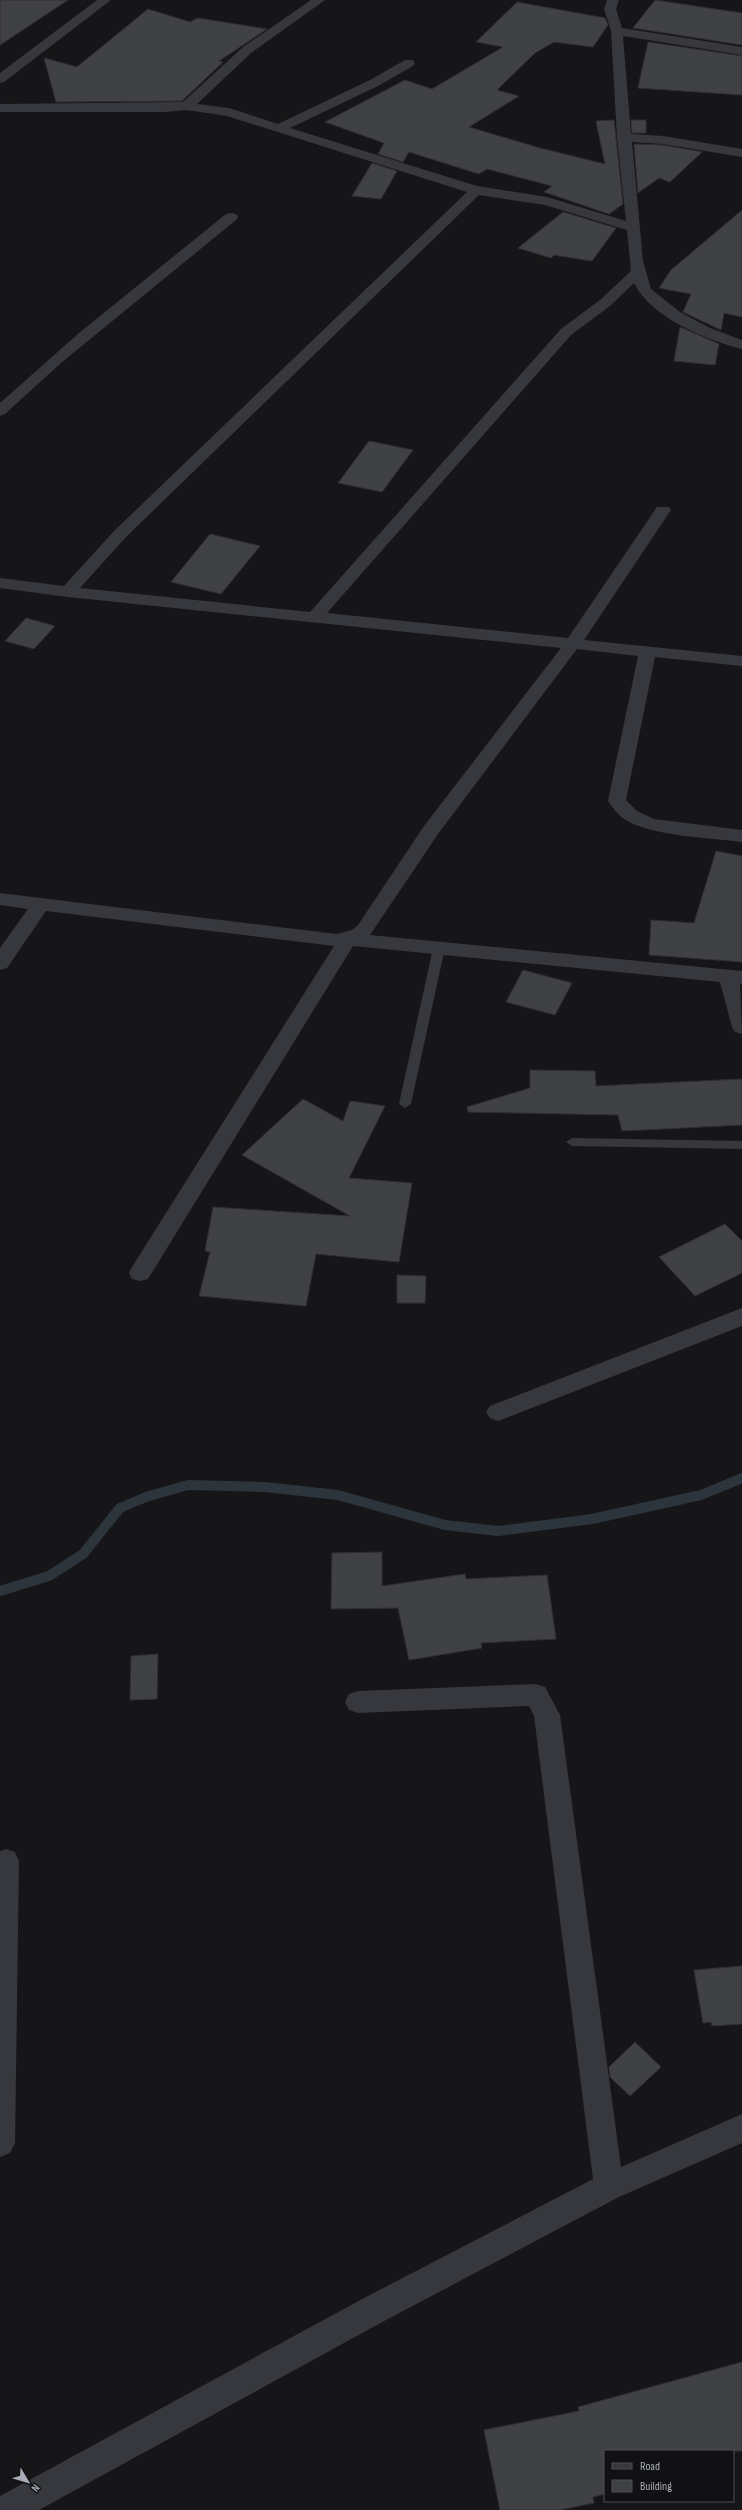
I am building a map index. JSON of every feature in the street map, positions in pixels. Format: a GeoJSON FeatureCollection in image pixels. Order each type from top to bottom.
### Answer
{"type":"FeatureCollection","features":[{"type":"Feature","properties":{"kind":"street"},"geometry":{"type":"LineString","coordinates":[[0,79],[105,0]]}},
{"type":"Feature","properties":{"kind":"street"},"geometry":{"type":"LineString","coordinates":[[186,106],[247,50],[319,0]]}},
{"type":"Feature","properties":{"kind":"street"},"geometry":{"type":"LineString","coordinates":[[613,0],[610,9],[617,31],[624,138],[638,272],[645,291],[659,305],[709,334],[742,345]]}},
{"type":"Feature","properties":{"kind":"street"},"geometry":{"type":"LineString","coordinates":[[617,31],[742,51]]}},
{"type":"Feature","properties":{"kind":"street"},"geometry":{"type":"LineString","coordinates":[[279,128],[374,83],[409,63]]}},
{"type":"Feature","properties":{"kind":"street"},"geometry":{"type":"LineString","coordinates":[[0,108],[164,108],[186,106],[229,112],[354,154],[476,190],[531,197],[634,228]]}},
{"type":"Feature","properties":{"kind":"street"},"geometry":{"type":"LineString","coordinates":[[624,138],[663,140],[742,153]]}},
{"type":"Feature","properties":{"kind":"street"},"geometry":{"type":"LineString","coordinates":[[68,592],[120,534],[476,190]]}},
{"type":"Feature","properties":{"kind":"street"},"geometry":{"type":"LineString","coordinates":[[0,411],[83,336],[182,259],[231,217]]}},
{"type":"Feature","properties":{"kind":"street"},"geometry":{"type":"LineString","coordinates":[[314,618],[566,332],[578,321],[605,303],[638,272]]}},
{"type":"Feature","properties":{"kind":"street"},"geometry":{"type":"LineString","coordinates":[[140,1273],[348,939],[365,929],[392,884],[431,830],[560,662],[663,510]]}},
{"type":"Feature","properties":{"kind":"street"},"geometry":{"type":"LineString","coordinates":[[0,583],[68,592],[314,618],[742,661]]}},
{"type":"Feature","properties":{"kind":"street"},"geometry":{"type":"LineString","coordinates":[[648,651],[617,801],[630,815],[650,824],[742,836]]}},
{"type":"Feature","properties":{"kind":"street"},"geometry":{"type":"LineString","coordinates":[[0,899],[329,939],[348,939],[735,978],[742,1027]]}},
{"type":"Feature","properties":{"kind":"street"},"geometry":{"type":"LineString","coordinates":[[0,963],[41,904]]}},
{"type":"Feature","properties":{"kind":"street"},"geometry":{"type":"LineString","coordinates":[[498,1412],[742,1317]]}},
{"type":"Feature","properties":{"kind":"street"},"geometry":{"type":"LineString","coordinates":[[358,1702],[536,1695],[547,1715],[609,2187]]}},
{"type":"Feature","properties":{"kind":"street"},"geometry":{"type":"LineString","coordinates":[[0,2143],[6,1861]]}},
{"type":"Feature","properties":{"kind":"street"},"geometry":{"type":"LineString","coordinates":[[7,2510],[375,2309],[609,2187],[742,2128]]}},
{"type":"Feature","properties":{"kind":"lane"},"geometry":{"type":"LineString","coordinates":[[405,1104],[439,948]]}},
{"type":"Feature","properties":{"kind":"lane"},"geometry":{"type":"LineString","coordinates":[[572,1142],[742,1145]]}},
{"type":"Feature","properties":{"kind":"building"},"geometry":{"type":"Polygon","coordinates":[[[0,0],[68,0],[0,45],[0,0]]]}},
{"type":"Feature","properties":{"kind":"building"},"geometry":{"type":"Polygon","coordinates":[[[655,0],[742,13],[742,45],[633,28],[655,0]]]}},
{"type":"Feature","properties":{"kind":"building"},"geometry":{"type":"Polygon","coordinates":[[[517,2],[605,18],[608,25],[593,47],[554,42],[535,53],[497,90],[519,96],[469,127],[540,148],[605,164],[596,121],[614,120],[623,204],[609,214],[544,192],[552,186],[487,169],[479,174],[409,152],[403,162],[378,154],[384,143],[325,122],[405,80],[432,89],[503,47],[476,42],[517,2]]]}},
{"type":"Feature","properties":{"kind":"building"},"geometry":{"type":"Polygon","coordinates":[[[148,9],[190,22],[198,18],[267,29],[219,61],[223,62],[182,101],[56,102],[44,58],[77,67],[148,9]]]}},
{"type":"Feature","properties":{"kind":"building"},"geometry":{"type":"Polygon","coordinates":[[[648,42],[742,56],[742,95],[638,88],[648,42]]]}},
{"type":"Feature","properties":{"kind":"building"},"geometry":{"type":"Polygon","coordinates":[[[631,120],[646,120],[646,133],[632,133],[631,120]]]}},
{"type":"Feature","properties":{"kind":"building"},"geometry":{"type":"Polygon","coordinates":[[[634,144],[663,145],[702,152],[670,182],[659,178],[638,193],[634,144]]]}},
{"type":"Feature","properties":{"kind":"building"},"geometry":{"type":"Polygon","coordinates":[[[372,163],[397,171],[381,199],[352,196],[372,163]]]}},
{"type":"Feature","properties":{"kind":"building"},"geometry":{"type":"Polygon","coordinates":[[[742,210],[742,317],[724,313],[721,330],[683,312],[691,294],[659,288],[671,270],[742,210]]]}},
{"type":"Feature","properties":{"kind":"building"},"geometry":{"type":"Polygon","coordinates":[[[563,212],[616,228],[592,261],[554,255],[551,258],[518,248],[563,212]]]}},
{"type":"Feature","properties":{"kind":"building"},"geometry":{"type":"Polygon","coordinates":[[[680,327],[719,344],[715,365],[674,361],[680,327]]]}},
{"type":"Feature","properties":{"kind":"building"},"geometry":{"type":"Polygon","coordinates":[[[369,441],[413,450],[382,492],[338,483],[369,441]]]}},
{"type":"Feature","properties":{"kind":"building"},"geometry":{"type":"Polygon","coordinates":[[[210,534],[260,546],[221,594],[171,582],[210,534]]]}},
{"type":"Feature","properties":{"kind":"building"},"geometry":{"type":"Polygon","coordinates":[[[26,618],[55,626],[34,649],[5,641],[26,618]]]}},
{"type":"Feature","properties":{"kind":"building"},"geometry":{"type":"Polygon","coordinates":[[[716,851],[742,856],[742,962],[649,955],[651,920],[694,923],[716,851]]]}},
{"type":"Feature","properties":{"kind":"building"},"geometry":{"type":"Polygon","coordinates":[[[523,970],[572,983],[555,1015],[506,1002],[523,970]]]}},
{"type":"Feature","properties":{"kind":"building"},"geometry":{"type":"Polygon","coordinates":[[[530,1070],[595,1071],[596,1086],[742,1079],[742,1125],[622,1131],[618,1115],[468,1112],[467,1107],[530,1088],[530,1070]]]}},
{"type":"Feature","properties":{"kind":"building"},"geometry":{"type":"Polygon","coordinates":[[[303,1099],[343,1121],[350,1101],[385,1106],[349,1178],[412,1183],[399,1262],[316,1254],[306,1306],[199,1296],[210,1252],[205,1251],[213,1207],[350,1216],[242,1155],[303,1099]]]}},
{"type":"Feature","properties":{"kind":"building"},"geometry":{"type":"Polygon","coordinates":[[[725,1224],[742,1241],[742,1273],[695,1296],[659,1257],[725,1224]]]}},
{"type":"Feature","properties":{"kind":"building"},"geometry":{"type":"Polygon","coordinates":[[[397,1275],[426,1276],[425,1303],[397,1303],[397,1275]]]}},
{"type":"Feature","properties":{"kind":"building"},"geometry":{"type":"Polygon","coordinates":[[[382,1552],[382,1586],[465,1574],[466,1579],[547,1575],[556,1639],[481,1643],[482,1648],[409,1660],[398,1608],[331,1609],[332,1553],[382,1552]]]}},
{"type":"Feature","properties":{"kind":"building"},"geometry":{"type":"Polygon","coordinates":[[[158,1654],[157,1699],[130,1700],[131,1656],[158,1654]]]}},
{"type":"Feature","properties":{"kind":"building"},"geometry":{"type":"Polygon","coordinates":[[[742,1966],[742,2024],[712,2026],[711,2022],[703,2023],[694,1970],[742,1966]]]}},
{"type":"Feature","properties":{"kind":"building"},"geometry":{"type":"Polygon","coordinates":[[[635,2042],[661,2067],[630,2096],[610,2077],[609,2067],[635,2042]]]}},
{"type":"Feature","properties":{"kind":"building"},"geometry":{"type":"Polygon","coordinates":[[[742,2362],[742,2451],[604,2450],[604,2494],[593,2497],[594,2503],[560,2510],[500,2510],[484,2430],[579,2411],[578,2407],[742,2362]]]}},
{"type":"Feature","properties":{"kind":"waterway"},"geometry":{"type":"LineString","coordinates":[[0,1591],[49,1576],[83,1554],[120,1508],[146,1497],[188,1485],[265,1487],[338,1495],[445,1525],[498,1531],[592,1519],[701,1495],[742,1478]]}}]}
